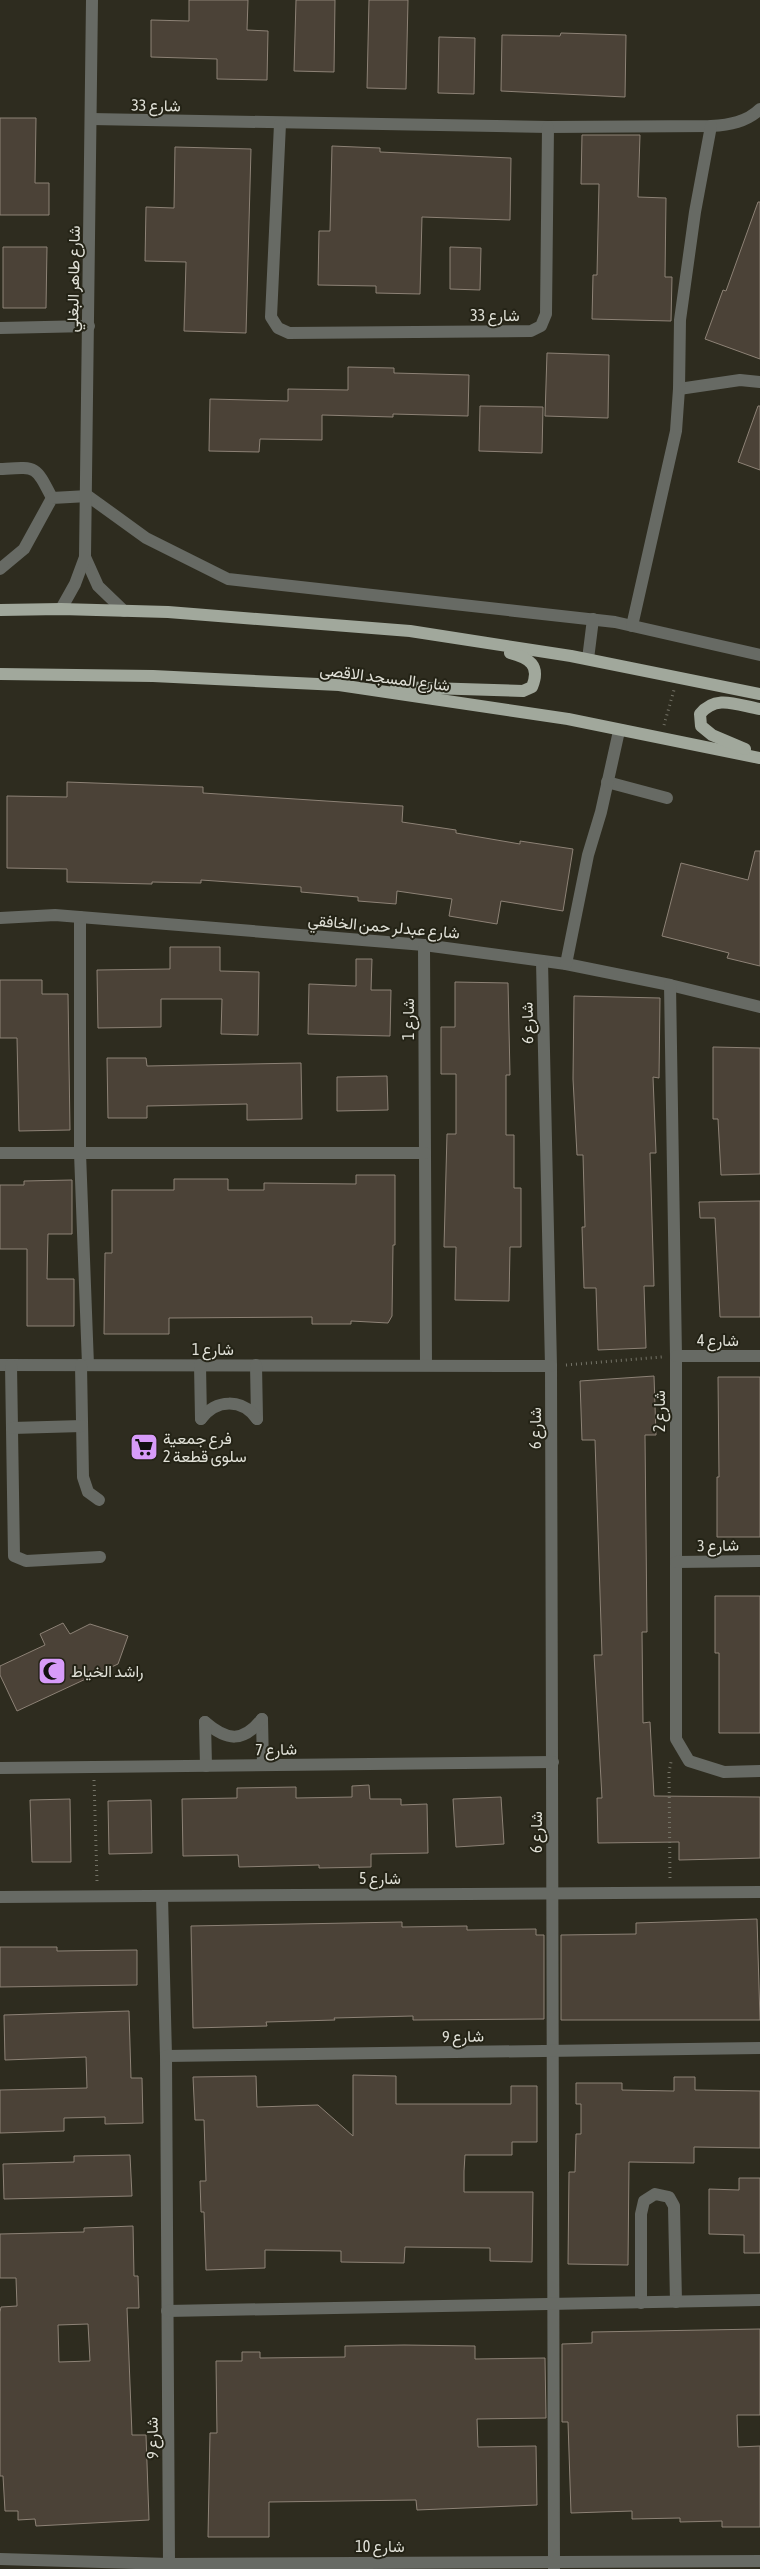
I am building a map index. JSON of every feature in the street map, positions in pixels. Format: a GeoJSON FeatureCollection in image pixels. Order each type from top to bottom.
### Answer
{"type":"FeatureCollection","features":[{"type":"Feature","properties":{"kind":"main road"},"geometry":{"type":"LineString","coordinates":[[0,610],[61,608],[124,610],[410,631],[588,659],[760,694]]}},
{"type":"Feature","properties":{"kind":"main road"},"geometry":{"type":"LineString","coordinates":[[339,686],[523,691],[532,687],[536,677],[534,666],[525,657],[462,639]]}},
{"type":"Feature","properties":{"kind":"main road","name":"شارع المسجد الاقصى"},"geometry":{"type":"LineString","coordinates":[[0,674],[153,676],[339,686],[568,719],[618,731],[760,757]]}},
{"type":"Feature","properties":{"kind":"main road"},"geometry":{"type":"LineString","coordinates":[[760,709],[717,701],[708,705],[700,714],[702,726],[712,735],[760,757]]}},
{"type":"Feature","properties":{"kind":"street","name":"شارع طاهر البغلي"},"geometry":{"type":"LineString","coordinates":[[61,608],[75,584],[85,557],[88,496],[92,0]]}},
{"type":"Feature","properties":{"kind":"street"},"geometry":{"type":"LineString","coordinates":[[548,127],[711,126],[737,122],[760,109]]}},
{"type":"Feature","properties":{"kind":"street","name":"شارع 33"},"geometry":{"type":"LineString","coordinates":[[91,119],[280,124],[548,127],[546,314],[541,326],[531,331],[290,333],[278,328],[271,317],[280,124]]}},
{"type":"Feature","properties":{"kind":"street"},"geometry":{"type":"LineString","coordinates":[[632,626],[676,431],[680,320],[695,212],[711,126]]}},
{"type":"Feature","properties":{"kind":"street"},"geometry":{"type":"LineString","coordinates":[[0,328],[89,326]]}},
{"type":"Feature","properties":{"kind":"street"},"geometry":{"type":"LineString","coordinates":[[679,389],[740,380],[760,382]]}},
{"type":"Feature","properties":{"kind":"street"},"geometry":{"type":"LineString","coordinates":[[0,469],[30,467],[39,472],[52,498]]}},
{"type":"Feature","properties":{"kind":"street"},"geometry":{"type":"LineString","coordinates":[[52,498],[88,496],[146,538],[228,579],[593,619],[760,655]]}},
{"type":"Feature","properties":{"kind":"street"},"geometry":{"type":"LineString","coordinates":[[0,569],[24,549],[52,498]]}},
{"type":"Feature","properties":{"kind":"street","name":"شارع طاهر البغلي"},"geometry":{"type":"LineString","coordinates":[[85,557],[98,586],[124,610]]}},
{"type":"Feature","properties":{"kind":"street"},"geometry":{"type":"LineString","coordinates":[[588,659],[593,619]]}},
{"type":"Feature","properties":{"kind":"street"},"geometry":{"type":"LineString","coordinates":[[566,964],[588,855],[618,731]]}},
{"type":"Feature","properties":{"kind":"street"},"geometry":{"type":"LineString","coordinates":[[607,782],[667,798]]}},
{"type":"Feature","properties":{"kind":"street","name":"شارع عبدلر حمن الخافقي"},"geometry":{"type":"LineString","coordinates":[[0,918],[56,915],[424,945],[566,964],[670,985],[760,1007]]}},
{"type":"Feature","properties":{"kind":"street"},"geometry":{"type":"LineString","coordinates":[[80,917],[80,1153],[85,1365],[82,1426],[85,1486],[88,1492],[99,1500]]}},
{"type":"Feature","properties":{"kind":"street","name":"شارع 1"},"geometry":{"type":"LineString","coordinates":[[424,945],[426,1364]]}},
{"type":"Feature","properties":{"kind":"street","name":"شارع 6"},"geometry":{"type":"LineString","coordinates":[[542,962],[551,1366],[554,2565]]}},
{"type":"Feature","properties":{"kind":"street","name":"شارع 2"},"geometry":{"type":"LineString","coordinates":[[670,985],[676,1356],[676,1739]]}},
{"type":"Feature","properties":{"kind":"street"},"geometry":{"type":"LineString","coordinates":[[0,1153],[425,1153]]}},
{"type":"Feature","properties":{"kind":"street","name":"شارع 4"},"geometry":{"type":"LineString","coordinates":[[676,1356],[760,1356]]}},
{"type":"Feature","properties":{"kind":"street"},"geometry":{"type":"LineString","coordinates":[[200,1365],[201,1419],[213,1407],[234,1404],[251,1410],[257,1419],[256,1364]]}},
{"type":"Feature","properties":{"kind":"street","name":"شارع 1"},"geometry":{"type":"LineString","coordinates":[[6,1365],[426,1364],[551,1366]]}},
{"type":"Feature","properties":{"kind":"street"},"geometry":{"type":"LineString","coordinates":[[6,1365],[12,1428],[14,1556],[26,1561],[100,1557]]}},
{"type":"Feature","properties":{"kind":"street"},"geometry":{"type":"LineString","coordinates":[[12,1428],[82,1426]]}},
{"type":"Feature","properties":{"kind":"street","name":"شارع 3"},"geometry":{"type":"LineString","coordinates":[[676,1562],[760,1561]]}},
{"type":"Feature","properties":{"kind":"street"},"geometry":{"type":"LineString","coordinates":[[206,1766],[205,1722],[225,1737],[238,1737],[251,1732],[262,1719],[263,1765]]}},
{"type":"Feature","properties":{"kind":"street"},"geometry":{"type":"LineString","coordinates":[[676,1739],[689,1761],[724,1772],[760,1771]]}},
{"type":"Feature","properties":{"kind":"street","name":"شارع 7"},"geometry":{"type":"LineString","coordinates":[[0,1768],[553,1762]]}},
{"type":"Feature","properties":{"kind":"street","name":"شارع 5"},"geometry":{"type":"LineString","coordinates":[[0,1897],[760,1892]]}},
{"type":"Feature","properties":{"kind":"street","name":"شارع 9"},"geometry":{"type":"LineString","coordinates":[[162,1896],[166,2056],[169,2564]]}},
{"type":"Feature","properties":{"kind":"street","name":"شارع 9"},"geometry":{"type":"LineString","coordinates":[[166,2056],[760,2048]]}},
{"type":"Feature","properties":{"kind":"street"},"geometry":{"type":"LineString","coordinates":[[641,2303],[640,2214],[644,2201],[655,2194],[669,2197],[674,2206],[676,2302]]}},
{"type":"Feature","properties":{"kind":"street"},"geometry":{"type":"LineString","coordinates":[[167,2311],[760,2300]]}},
{"type":"Feature","properties":{"kind":"street","name":"شارع 10"},"geometry":{"type":"LineString","coordinates":[[0,2559],[169,2564],[554,2565],[760,2561]]}},
{"type":"Feature","properties":{"kind":"path"},"geometry":{"type":"LineString","coordinates":[[660,738],[678,677]]}},
{"type":"Feature","properties":{"kind":"path"},"geometry":{"type":"LineString","coordinates":[[551,1366],[676,1356]]}},
{"type":"Feature","properties":{"kind":"path"},"geometry":{"type":"LineString","coordinates":[[671,1893],[669,1772],[676,1739]]}},
{"type":"Feature","properties":{"kind":"path"},"geometry":{"type":"LineString","coordinates":[[94,1767],[97,1896]]}},
{"type":"Feature","properties":{"kind":"building"},"geometry":{"type":"Polygon","coordinates":[[[189,0],[248,0],[247,30],[268,31],[267,80],[217,79],[217,59],[151,57],[151,20],[189,21],[189,0]]]}},
{"type":"Feature","properties":{"kind":"building"},"geometry":{"type":"Polygon","coordinates":[[[296,0],[335,0],[334,72],[294,71],[296,0]]]}},
{"type":"Feature","properties":{"kind":"building"},"geometry":{"type":"Polygon","coordinates":[[[369,0],[408,0],[406,89],[367,88],[369,0]]]}},
{"type":"Feature","properties":{"kind":"building"},"geometry":{"type":"Polygon","coordinates":[[[561,33],[626,35],[625,97],[501,91],[502,35],[560,36],[561,33]]]}},
{"type":"Feature","properties":{"kind":"building"},"geometry":{"type":"Polygon","coordinates":[[[439,37],[475,38],[474,94],[438,93],[439,37]]]}},
{"type":"Feature","properties":{"kind":"building"},"geometry":{"type":"Polygon","coordinates":[[[0,118],[36,118],[35,183],[49,183],[49,215],[0,215],[0,118]]]}},
{"type":"Feature","properties":{"kind":"building"},"geometry":{"type":"Polygon","coordinates":[[[582,135],[640,135],[638,197],[666,198],[665,277],[672,277],[671,321],[592,319],[593,275],[597,275],[599,184],[581,184],[582,135]]]}},
{"type":"Feature","properties":{"kind":"building"},"geometry":{"type":"Polygon","coordinates":[[[332,146],[380,148],[380,152],[511,158],[510,220],[422,217],[420,294],[376,293],[376,286],[318,285],[319,231],[330,231],[332,146]]]}},
{"type":"Feature","properties":{"kind":"building"},"geometry":{"type":"Polygon","coordinates":[[[175,147],[251,149],[246,333],[184,331],[186,262],[145,261],[146,207],[174,208],[175,147]]]}},
{"type":"Feature","properties":{"kind":"building"},"geometry":{"type":"Polygon","coordinates":[[[758,202],[760,202],[760,359],[705,339],[723,290],[726,291],[758,202]]]}},
{"type":"Feature","properties":{"kind":"building"},"geometry":{"type":"Polygon","coordinates":[[[3,247],[47,247],[46,308],[3,308],[3,247]]]}},
{"type":"Feature","properties":{"kind":"building"},"geometry":{"type":"Polygon","coordinates":[[[450,247],[481,248],[480,290],[450,289],[450,247]]]}},
{"type":"Feature","properties":{"kind":"building"},"geometry":{"type":"Polygon","coordinates":[[[547,353],[609,355],[608,418],[545,416],[547,353]]]}},
{"type":"Feature","properties":{"kind":"building"},"geometry":{"type":"Polygon","coordinates":[[[348,367],[394,368],[394,373],[469,375],[468,416],[393,414],[393,417],[322,415],[322,440],[260,439],[259,452],[209,451],[210,399],[288,401],[288,389],[348,390],[348,367]]]}},
{"type":"Feature","properties":{"kind":"building"},"geometry":{"type":"Polygon","coordinates":[[[480,406],[543,407],[542,453],[479,451],[480,406]]]}},
{"type":"Feature","properties":{"kind":"building"},"geometry":{"type":"Polygon","coordinates":[[[758,406],[760,406],[760,470],[738,462],[758,406]]]}},
{"type":"Feature","properties":{"kind":"building"},"geometry":{"type":"Polygon","coordinates":[[[67,782],[203,787],[203,793],[403,806],[402,822],[456,830],[456,833],[520,844],[520,841],[573,849],[563,911],[501,901],[497,924],[449,916],[452,899],[397,891],[396,904],[358,901],[358,897],[301,892],[301,887],[201,880],[201,883],[152,882],[152,884],[67,882],[67,869],[7,868],[7,796],[67,797],[67,782]]]}},
{"type":"Feature","properties":{"kind":"building"},"geometry":{"type":"Polygon","coordinates":[[[755,851],[760,851],[760,966],[727,958],[729,953],[662,936],[681,863],[748,880],[755,851]]]}},
{"type":"Feature","properties":{"kind":"building"},"geometry":{"type":"Polygon","coordinates":[[[170,947],[220,947],[220,971],[259,972],[258,1035],[221,1034],[222,999],[161,999],[161,1027],[98,1028],[97,970],[170,969],[170,947]]]}},
{"type":"Feature","properties":{"kind":"building"},"geometry":{"type":"Polygon","coordinates":[[[356,959],[372,959],[371,990],[391,990],[390,1036],[308,1034],[309,984],[356,986],[356,959]]]}},
{"type":"Feature","properties":{"kind":"building"},"geometry":{"type":"Polygon","coordinates":[[[0,980],[42,980],[42,994],[68,994],[70,1130],[19,1131],[17,1038],[0,1038],[0,980]]]}},
{"type":"Feature","properties":{"kind":"building"},"geometry":{"type":"Polygon","coordinates":[[[455,982],[508,983],[510,1075],[506,1075],[506,1135],[514,1135],[514,1188],[521,1188],[521,1247],[510,1247],[509,1301],[455,1300],[456,1247],[444,1247],[447,1134],[456,1134],[456,1074],[441,1074],[441,1027],[455,1027],[455,982]]]}},
{"type":"Feature","properties":{"kind":"building"},"geometry":{"type":"Polygon","coordinates":[[[574,996],[660,998],[659,1078],[653,1077],[656,1153],[650,1153],[654,1286],[644,1286],[646,1348],[598,1350],[596,1288],[584,1288],[582,1227],[585,1227],[583,1155],[577,1155],[573,1079],[574,996]]]}},
{"type":"Feature","properties":{"kind":"building"},"geometry":{"type":"Polygon","coordinates":[[[713,1047],[760,1048],[760,1174],[721,1175],[718,1119],[713,1119],[713,1047]]]}},
{"type":"Feature","properties":{"kind":"building"},"geometry":{"type":"Polygon","coordinates":[[[107,1058],[146,1058],[147,1066],[301,1063],[302,1119],[247,1120],[247,1104],[147,1106],[147,1118],[108,1118],[107,1058]]]}},
{"type":"Feature","properties":{"kind":"building"},"geometry":{"type":"Polygon","coordinates":[[[387,1076],[388,1110],[337,1111],[337,1077],[387,1076]]]}},
{"type":"Feature","properties":{"kind":"building"},"geometry":{"type":"Polygon","coordinates":[[[356,1175],[395,1175],[392,1316],[388,1323],[351,1321],[351,1324],[312,1324],[312,1317],[169,1318],[169,1334],[104,1334],[105,1253],[112,1253],[112,1190],[174,1190],[174,1179],[228,1179],[228,1190],[264,1190],[264,1183],[356,1184],[356,1175]]]}},
{"type":"Feature","properties":{"kind":"building"},"geometry":{"type":"Polygon","coordinates":[[[72,1180],[72,1234],[48,1234],[47,1279],[74,1279],[74,1326],[27,1326],[27,1249],[0,1249],[0,1185],[24,1185],[24,1181],[72,1180]]]}},
{"type":"Feature","properties":{"kind":"building"},"geometry":{"type":"Polygon","coordinates":[[[760,1201],[760,1317],[720,1317],[715,1218],[700,1218],[699,1202],[760,1201]]]}},
{"type":"Feature","properties":{"kind":"building"},"geometry":{"type":"Polygon","coordinates":[[[654,1376],[656,1435],[645,1435],[647,1632],[642,1632],[643,1723],[650,1722],[654,1796],[760,1797],[760,1858],[679,1860],[679,1842],[598,1843],[597,1798],[602,1798],[594,1655],[602,1655],[595,1440],[582,1440],[580,1381],[654,1376]]]}},
{"type":"Feature","properties":{"kind":"building"},"geometry":{"type":"Polygon","coordinates":[[[718,1377],[760,1377],[760,1537],[717,1537],[717,1477],[719,1477],[718,1377]]]}},
{"type":"Feature","properties":{"kind":"building"},"geometry":{"type":"Polygon","coordinates":[[[715,1596],[760,1596],[760,1733],[719,1733],[719,1653],[715,1653],[715,1596]]]}},
{"type":"Feature","properties":{"kind":"building","name":"راشد الخياط"},"geometry":{"type":"Polygon","coordinates":[[[63,1623],[70,1634],[90,1624],[128,1636],[118,1664],[17,1711],[0,1675],[0,1666],[45,1645],[40,1634],[63,1623]]]}},
{"type":"Feature","properties":{"kind":"building"},"geometry":{"type":"Polygon","coordinates":[[[369,1785],[370,1799],[401,1799],[401,1805],[427,1804],[428,1853],[371,1854],[371,1867],[319,1868],[319,1865],[239,1867],[238,1855],[183,1856],[182,1799],[237,1798],[237,1788],[296,1787],[296,1798],[352,1797],[352,1786],[369,1785]]]}},
{"type":"Feature","properties":{"kind":"building"},"geometry":{"type":"Polygon","coordinates":[[[501,1797],[504,1844],[456,1847],[453,1799],[501,1797]]]}},
{"type":"Feature","properties":{"kind":"building"},"geometry":{"type":"Polygon","coordinates":[[[70,1799],[71,1862],[32,1862],[30,1800],[70,1799]]]}},
{"type":"Feature","properties":{"kind":"building"},"geometry":{"type":"Polygon","coordinates":[[[151,1800],[152,1853],[109,1854],[108,1801],[151,1800]]]}},
{"type":"Feature","properties":{"kind":"building"},"geometry":{"type":"Polygon","coordinates":[[[757,1919],[760,2020],[561,2020],[561,1935],[636,1934],[636,1923],[757,1919]]]}},
{"type":"Feature","properties":{"kind":"building"},"geometry":{"type":"Polygon","coordinates":[[[402,1922],[402,1927],[467,1926],[467,1930],[536,1929],[536,1935],[544,1935],[544,2019],[413,2020],[413,2016],[334,2018],[335,2020],[266,2022],[267,2026],[193,2028],[191,1926],[402,1922]]]}},
{"type":"Feature","properties":{"kind":"building"},"geometry":{"type":"Polygon","coordinates":[[[0,1947],[57,1947],[57,1951],[137,1950],[137,1985],[0,1987],[0,1947]]]}},
{"type":"Feature","properties":{"kind":"building"},"geometry":{"type":"Polygon","coordinates":[[[129,2011],[131,2078],[142,2078],[143,2123],[105,2124],[105,2117],[64,2118],[64,2131],[0,2133],[0,2090],[87,2088],[86,2057],[5,2060],[4,2015],[129,2011]]]}},
{"type":"Feature","properties":{"kind":"building"},"geometry":{"type":"Polygon","coordinates":[[[353,2075],[396,2076],[396,2104],[511,2104],[511,2086],[537,2086],[537,2142],[512,2142],[512,2155],[465,2155],[464,2171],[464,2192],[533,2192],[532,2262],[490,2261],[490,2248],[405,2247],[404,2263],[341,2262],[341,2251],[265,2250],[265,2268],[206,2270],[204,2212],[201,2212],[200,2181],[206,2181],[204,2120],[195,2120],[193,2077],[256,2076],[257,2107],[318,2105],[353,2136],[353,2075]]]}},
{"type":"Feature","properties":{"kind":"building"},"geometry":{"type":"Polygon","coordinates":[[[674,2077],[695,2077],[695,2090],[760,2091],[760,2148],[694,2147],[694,2163],[629,2162],[628,2265],[568,2264],[569,2172],[575,2172],[576,2134],[581,2134],[581,2104],[576,2104],[576,2083],[622,2083],[622,2090],[674,2091],[674,2077]]]}},
{"type":"Feature","properties":{"kind":"building"},"geometry":{"type":"Polygon","coordinates":[[[130,2155],[132,2196],[4,2199],[3,2164],[74,2162],[74,2156],[130,2155]]]}},
{"type":"Feature","properties":{"kind":"building"},"geometry":{"type":"Polygon","coordinates":[[[739,2178],[760,2178],[760,2253],[744,2253],[744,2235],[709,2234],[709,2189],[739,2190],[739,2178]]]}},
{"type":"Feature","properties":{"kind":"building"},"geometry":{"type":"Polygon","coordinates":[[[133,2226],[134,2276],[138,2276],[139,2308],[127,2308],[132,2435],[146,2435],[149,2520],[36,2526],[35,2519],[18,2520],[18,2511],[5,2511],[3,2476],[0,2476],[0,2312],[1,2307],[17,2306],[16,2278],[0,2278],[0,2234],[84,2232],[84,2228],[133,2226]],[[88,2324],[58,2325],[59,2362],[90,2361],[88,2324]]]}},
{"type":"Feature","properties":{"kind":"building"},"geometry":{"type":"Polygon","coordinates":[[[760,2329],[760,2415],[737,2415],[738,2447],[760,2446],[760,2527],[722,2527],[722,2521],[680,2522],[680,2518],[632,2519],[632,2511],[571,2513],[568,2422],[562,2422],[562,2344],[592,2343],[592,2332],[760,2329]]]}},
{"type":"Feature","properties":{"kind":"building"},"geometry":{"type":"Polygon","coordinates":[[[345,2346],[475,2346],[475,2359],[545,2358],[546,2418],[477,2419],[478,2447],[536,2446],[537,2505],[417,2510],[416,2500],[269,2502],[269,2537],[208,2537],[210,2433],[217,2433],[216,2361],[242,2361],[242,2352],[260,2352],[260,2358],[345,2357],[345,2346]]]}},
{"type":"Feature","properties":{"kind":"place","name":"فرع جمعية سلوى قطعة 2"},"geometry":{"type":"Point","coordinates":[144,1447]}},
{"type":"Feature","properties":{"kind":"place","name":"راشد الخياط"},"geometry":{"type":"Point","coordinates":[52,1671]}}]}
